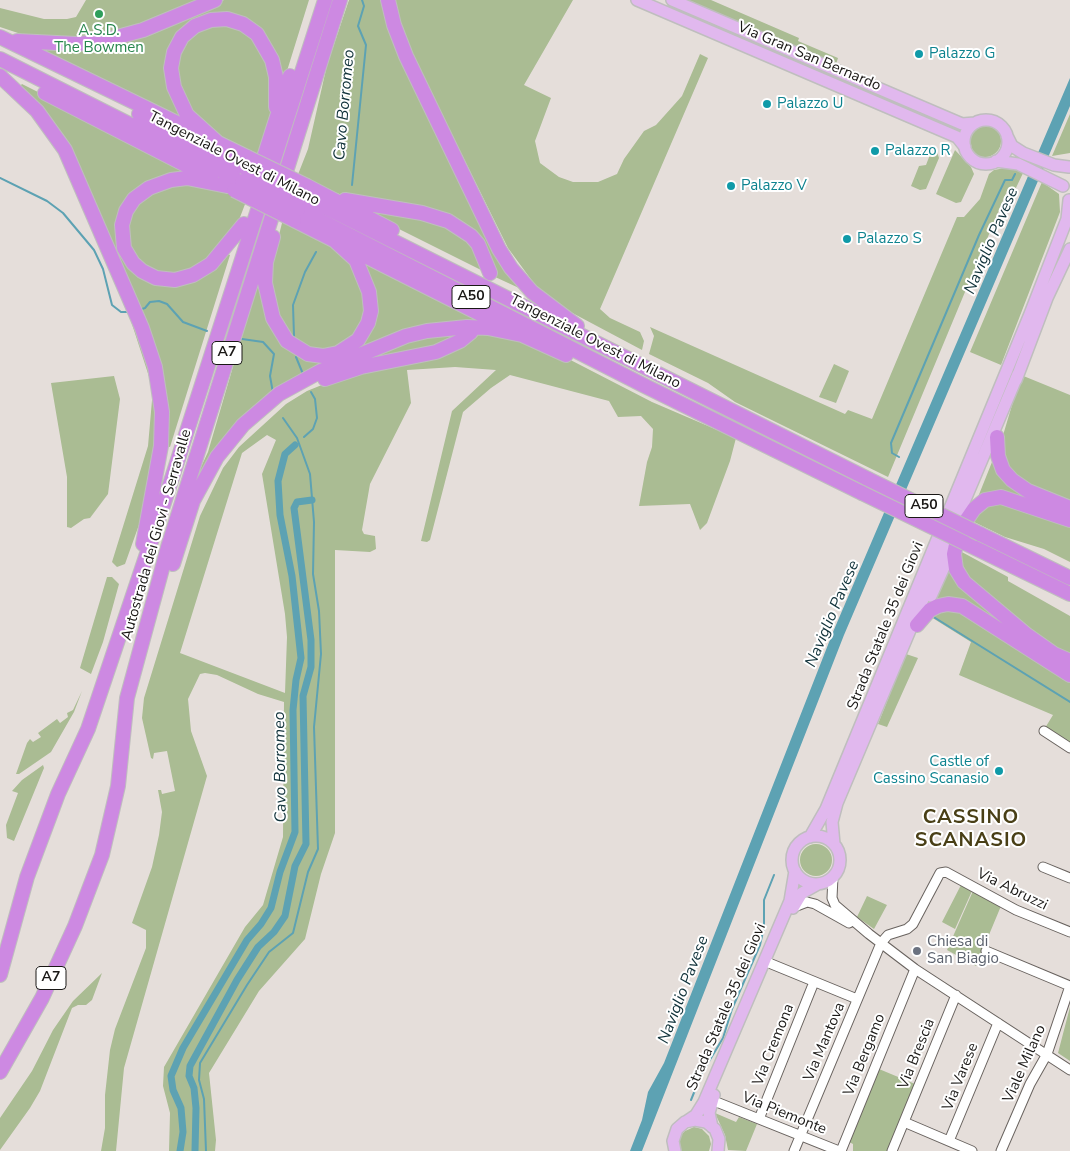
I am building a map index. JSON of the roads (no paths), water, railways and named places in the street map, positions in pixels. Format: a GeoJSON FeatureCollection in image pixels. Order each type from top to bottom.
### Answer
{"type":"FeatureCollection","features":[{"type":"Feature","properties":{"kind":"highway"},"geometry":{"type":"LineString","coordinates":[[3,41],[76,44],[99,42],[143,30],[215,0]]}},
{"type":"Feature","properties":{"kind":"highway","name":"A7"},"geometry":{"type":"LineString","coordinates":[[164,503],[174,449],[276,118],[317,0]]}},
{"type":"Feature","properties":{"kind":"highway","name":"Autostrada dei Giovi - Serravalle"},"geometry":{"type":"LineString","coordinates":[[0,976],[30,870],[58,794],[88,728],[164,503],[325,0]]}},
{"type":"Feature","properties":{"kind":"highway","name":"Autostrada dei Giovi - Serravalle"},"geometry":{"type":"LineString","coordinates":[[0,1072],[42,998],[75,926],[102,855],[118,786],[127,698],[152,613],[168,547],[340,0]]}},
{"type":"Feature","properties":{"kind":"highway"},"geometry":{"type":"LineString","coordinates":[[388,0],[394,25],[406,56],[499,249],[520,280],[532,292],[621,355]]}},
{"type":"Feature","properties":{"kind":"highway"},"geometry":{"type":"LineString","coordinates":[[238,176],[218,143],[187,115],[179,102],[172,74],[172,58],[176,46],[186,33],[201,22],[217,19],[234,21],[247,26],[260,38],[272,60],[276,76],[276,118]]}},
{"type":"Feature","properties":{"kind":"highway"},"geometry":{"type":"LineString","coordinates":[[3,41],[218,143]]}},
{"type":"Feature","properties":{"kind":"highway","name":"Tangenziale Ovest di Milano"},"geometry":{"type":"LineString","coordinates":[[3,41],[238,176],[296,214],[862,493],[962,537],[1030,575],[1070,594]]}},
{"type":"Feature","properties":{"kind":"highway","name":"Tangenziale Ovest di Milano"},"geometry":{"type":"LineString","coordinates":[[0,59],[238,176],[305,191],[621,355],[1070,578]]}},
{"type":"Feature","properties":{"kind":"highway"},"geometry":{"type":"LineString","coordinates":[[0,70],[238,176]]}},
{"type":"Feature","properties":{"kind":"highway"},"geometry":{"type":"LineString","coordinates":[[0,76],[37,111],[65,150],[142,328],[155,366],[162,412],[161,446],[137,581]]}},
{"type":"Feature","properties":{"kind":"highway"},"geometry":{"type":"LineString","coordinates":[[309,96],[300,142],[268,254],[265,283],[269,306],[282,335],[300,350],[316,356],[338,353],[352,345],[362,335],[370,317],[370,298],[361,270],[348,251],[334,239]]}},
{"type":"Feature","properties":{"kind":"highway"},"geometry":{"type":"LineString","coordinates":[[238,176],[171,180],[148,188],[134,199],[126,211],[122,225],[124,248],[133,263],[142,272],[156,278],[175,280],[194,275],[211,264],[244,224]]}},
{"type":"Feature","properties":{"kind":"highway"},"geometry":{"type":"LineString","coordinates":[[305,191],[422,213],[448,221],[471,236],[478,244],[490,273]]}},
{"type":"Feature","properties":{"kind":"highway"},"geometry":{"type":"LineString","coordinates":[[329,197],[577,325]]}},
{"type":"Feature","properties":{"kind":"highway"},"geometry":{"type":"LineString","coordinates":[[296,214],[334,239],[522,335],[575,359],[643,385]]}},
{"type":"Feature","properties":{"kind":"highway"},"geometry":{"type":"LineString","coordinates":[[173,564],[193,501],[217,457],[243,425],[279,394],[321,371],[406,336],[434,330],[467,327],[488,328],[522,335]]}},
{"type":"Feature","properties":{"kind":"highway"},"geometry":{"type":"LineString","coordinates":[[152,613],[197,508],[214,476],[238,443],[276,408],[302,390],[333,376],[384,362],[436,352],[460,341],[471,332]]}},
{"type":"Feature","properties":{"kind":"highway"},"geometry":{"type":"LineString","coordinates":[[997,437],[998,456],[1003,470],[1012,480],[1034,494],[1070,508]]}},
{"type":"Feature","properties":{"kind":"highway"},"geometry":{"type":"LineString","coordinates":[[1070,520],[1001,498],[985,500],[974,509],[954,561],[959,576],[964,582],[1027,635],[1054,654],[1070,661]]}},
{"type":"Feature","properties":{"kind":"highway"},"geometry":{"type":"LineString","coordinates":[[1040,563],[1070,574]]}},
{"type":"Feature","properties":{"kind":"highway"},"geometry":{"type":"LineString","coordinates":[[1030,575],[1070,603]]}},
{"type":"Feature","properties":{"kind":"highway"},"geometry":{"type":"LineString","coordinates":[[917,625],[930,610],[938,606],[948,604],[962,606],[1070,676]]}},
{"type":"Feature","properties":{"kind":"main road","name":"Via Gran San Bernardo"},"geometry":{"type":"LineString","coordinates":[[636,0],[957,137],[965,148]]}},
{"type":"Feature","properties":{"kind":"main road","name":"Via Gran San Bernardo"},"geometry":{"type":"LineString","coordinates":[[672,0],[962,124],[975,123]]}},
{"type":"Feature","properties":{"kind":"main road"},"geometry":{"type":"LineString","coordinates":[[1063,186],[1065,172],[1069,166],[1054,164],[1012,146],[1002,127],[994,122],[984,120],[975,123],[966,134],[965,148],[976,161],[986,164],[996,161],[1012,162],[1048,176],[1063,186],[1070,200]]}},
{"type":"Feature","properties":{"kind":"main road"},"geometry":{"type":"LineString","coordinates":[[996,161],[1007,149],[1007,136]]}},
{"type":"Feature","properties":{"kind":"main road","name":"Strada Statale 35 dei Giovi"},"geometry":{"type":"LineString","coordinates":[[810,837],[826,809],[1030,314],[1064,226],[1070,200]]}},
{"type":"Feature","properties":{"kind":"main road"},"geometry":{"type":"LineString","coordinates":[[880,701],[962,537],[1010,404],[1018,374],[1047,298],[1070,249]]}},
{"type":"Feature","properties":{"kind":"main road"},"geometry":{"type":"LineString","coordinates":[[1047,298],[1070,265]]}},
{"type":"Feature","properties":{"kind":"main road","name":"Strada Statale 35 dei Giovi"},"geometry":{"type":"LineString","coordinates":[[834,844],[834,813],[1018,374]]}},
{"type":"Feature","properties":{"kind":"main road"},"geometry":{"type":"LineString","coordinates":[[810,837],[823,837],[834,844],[840,857],[837,872],[833,878],[818,884],[805,881],[795,871],[793,854],[796,847],[810,837]]}},
{"type":"Feature","properties":{"kind":"main road","name":"Strada Statale 35 dei Giovi"},"geometry":{"type":"LineString","coordinates":[[674,1150],[676,1132],[696,1115],[707,1095],[790,901],[795,871]]}},
{"type":"Feature","properties":{"kind":"main road","name":"Strada Statale 35 dei Giovi"},"geometry":{"type":"LineString","coordinates":[[712,1127],[709,1118],[710,1105],[791,912],[802,893],[818,884]]}},
{"type":"Feature","properties":{"kind":"main road"},"geometry":{"type":"LineString","coordinates":[[687,1121],[702,1120],[712,1127],[720,1147]]}},
{"type":"Feature","properties":{"kind":"street"},"geometry":{"type":"LineString","coordinates":[[1044,731],[1070,748]]}},
{"type":"Feature","properties":{"kind":"street"},"geometry":{"type":"LineString","coordinates":[[1043,867],[1070,878]]}},
{"type":"Feature","properties":{"kind":"street","name":"Via Abruzzi"},"geometry":{"type":"LineString","coordinates":[[881,943],[888,935],[907,929],[914,924],[938,875],[942,872],[1016,910],[1070,932]]}},
{"type":"Feature","properties":{"kind":"street"},"geometry":{"type":"LineString","coordinates":[[833,878],[832,898],[835,905],[869,934],[915,969],[1070,1070]]}},
{"type":"Feature","properties":{"kind":"street"},"geometry":{"type":"LineString","coordinates":[[791,912],[798,904],[807,902],[815,904],[869,934]]}},
{"type":"Feature","properties":{"kind":"street","name":"Via Mantova"},"geometry":{"type":"LineString","coordinates":[[794,1151],[881,943]]}},
{"type":"Feature","properties":{"kind":"street"},"geometry":{"type":"LineString","coordinates":[[986,951],[1070,986]]}},
{"type":"Feature","properties":{"kind":"street"},"geometry":{"type":"LineString","coordinates":[[769,963],[857,1000]]}},
{"type":"Feature","properties":{"kind":"street","name":"Via Bergamo"},"geometry":{"type":"LineString","coordinates":[[840,1151],[915,969]]}},
{"type":"Feature","properties":{"kind":"street","name":"Via Cremona"},"geometry":{"type":"LineString","coordinates":[[759,1119],[814,982]]}},
{"type":"Feature","properties":{"kind":"street","name":"Viale Milano"},"geometry":{"type":"LineString","coordinates":[[1002,1151],[1030,1084],[1047,1054],[1070,986]]}},
{"type":"Feature","properties":{"kind":"street","name":"Via Brescia"},"geometry":{"type":"LineString","coordinates":[[892,1151],[956,995]]}},
{"type":"Feature","properties":{"kind":"street","name":"Via Varese"},"geometry":{"type":"LineString","coordinates":[[949,1141],[998,1023]]}},
{"type":"Feature","properties":{"kind":"street","name":"Via Piemonte"},"geometry":{"type":"LineString","coordinates":[[719,1103],[840,1151]]}},
{"type":"Feature","properties":{"kind":"street"},"geometry":{"type":"LineString","coordinates":[[904,1122],[972,1151]]}},
{"type":"Feature","properties":{"kind":"water"},"geometry":{"type":"Polygon","coordinates":[[[1070,78],[1070,106],[844,635],[642,1151],[630,1151],[642,1120],[648,1092],[664,1063],[833,632],[1070,78]]]}},
{"type":"Feature","properties":{"kind":"waterway","name":"Cavo Borromeo"},"geometry":{"type":"LineString","coordinates":[[352,185],[366,45],[358,26],[364,6],[362,0]]}},
{"type":"Feature","properties":{"kind":"waterway","name":"Naviglio Pavese"},"geometry":{"type":"LineString","coordinates":[[899,457],[892,453],[891,443],[979,235],[1005,180],[1012,180],[1015,174]]}},
{"type":"Feature","properties":{"kind":"waterway"},"geometry":{"type":"LineString","coordinates":[[0,178],[47,201],[63,213],[94,250],[103,269],[112,305],[121,312],[128,312]]}},
{"type":"Feature","properties":{"kind":"waterway","name":"Cavo Borromeo"},"geometry":{"type":"LineString","coordinates":[[294,336],[293,305],[305,272],[316,252]]}},
{"type":"Feature","properties":{"kind":"waterway"},"geometry":{"type":"LineString","coordinates":[[139,310],[145,308],[150,302],[159,301],[167,304],[183,322],[207,331]]}},
{"type":"Feature","properties":{"kind":"waterway"},"geometry":{"type":"LineString","coordinates":[[242,339],[263,342],[274,354],[270,376],[273,393]]}},
{"type":"Feature","properties":{"kind":"waterway","name":"Cavo Borromeo"},"geometry":{"type":"LineString","coordinates":[[296,357],[303,374]]}},
{"type":"Feature","properties":{"kind":"waterway","name":"Cavo Borromeo"},"geometry":{"type":"LineString","coordinates":[[304,437],[313,429],[317,418],[315,399],[311,392]]}},
{"type":"Feature","properties":{"kind":"waterway"},"geometry":{"type":"LineString","coordinates":[[206,1151],[204,1099],[199,1080],[200,1063],[269,952],[293,933],[308,872],[318,849],[314,727],[321,654],[319,611],[313,574],[314,522],[310,474],[297,438],[283,418]]}},
{"type":"Feature","properties":{"kind":"waterway","name":"Cavo Borromeo"},"geometry":{"type":"LineString","coordinates":[[180,1151],[183,1132],[181,1108],[173,1090],[171,1076],[183,1048],[247,940],[261,924],[271,908],[280,872],[295,832],[293,710],[296,680],[301,658],[292,576],[280,515],[278,481],[285,454],[295,445]]}},
{"type":"Feature","properties":{"kind":"waterway"},"geometry":{"type":"LineString","coordinates":[[195,1151],[196,1108],[194,1088],[189,1076],[190,1066],[237,980],[258,947],[274,932],[285,916],[295,866],[306,844],[303,696],[311,667],[311,640],[294,508],[297,502],[312,500]]}},
{"type":"Feature","properties":{"kind":"waterway"},"geometry":{"type":"LineString","coordinates":[[932,616],[1070,702]]}},
{"type":"Feature","properties":{"kind":"waterway"},"geometry":{"type":"LineString","coordinates":[[691,1100],[702,1073],[723,1038],[732,1009],[760,945],[764,927],[764,900],[774,875]]}},
{"type":"Feature","properties":{"kind":"place","name":"A.S.D. The Bowmen"},"geometry":{"type":"Point","coordinates":[99,14]}},
{"type":"Feature","properties":{"kind":"place","name":"Palazzo G"},"geometry":{"type":"Point","coordinates":[919,54]}},
{"type":"Feature","properties":{"kind":"place","name":"Palazzo U"},"geometry":{"type":"Point","coordinates":[767,104]}},
{"type":"Feature","properties":{"kind":"place","name":"Palazzo R"},"geometry":{"type":"Point","coordinates":[875,151]}},
{"type":"Feature","properties":{"kind":"place","name":"Palazzo V"},"geometry":{"type":"Point","coordinates":[731,186]}},
{"type":"Feature","properties":{"kind":"place","name":"Palazzo S"},"geometry":{"type":"Point","coordinates":[847,239]}},
{"type":"Feature","properties":{"kind":"place","name":"Castle of Cassino Scanasio"},"geometry":{"type":"Point","coordinates":[999,771]}},
{"type":"Feature","properties":{"kind":"place","name":"Chiesa di San Biagio"},"geometry":{"type":"Point","coordinates":[917,951]}},
{"type":"Feature","properties":{"kind":"district","name":"CASSINO SCANASIO"},"geometry":{"type":"Point","coordinates":[971,830]}}]}
